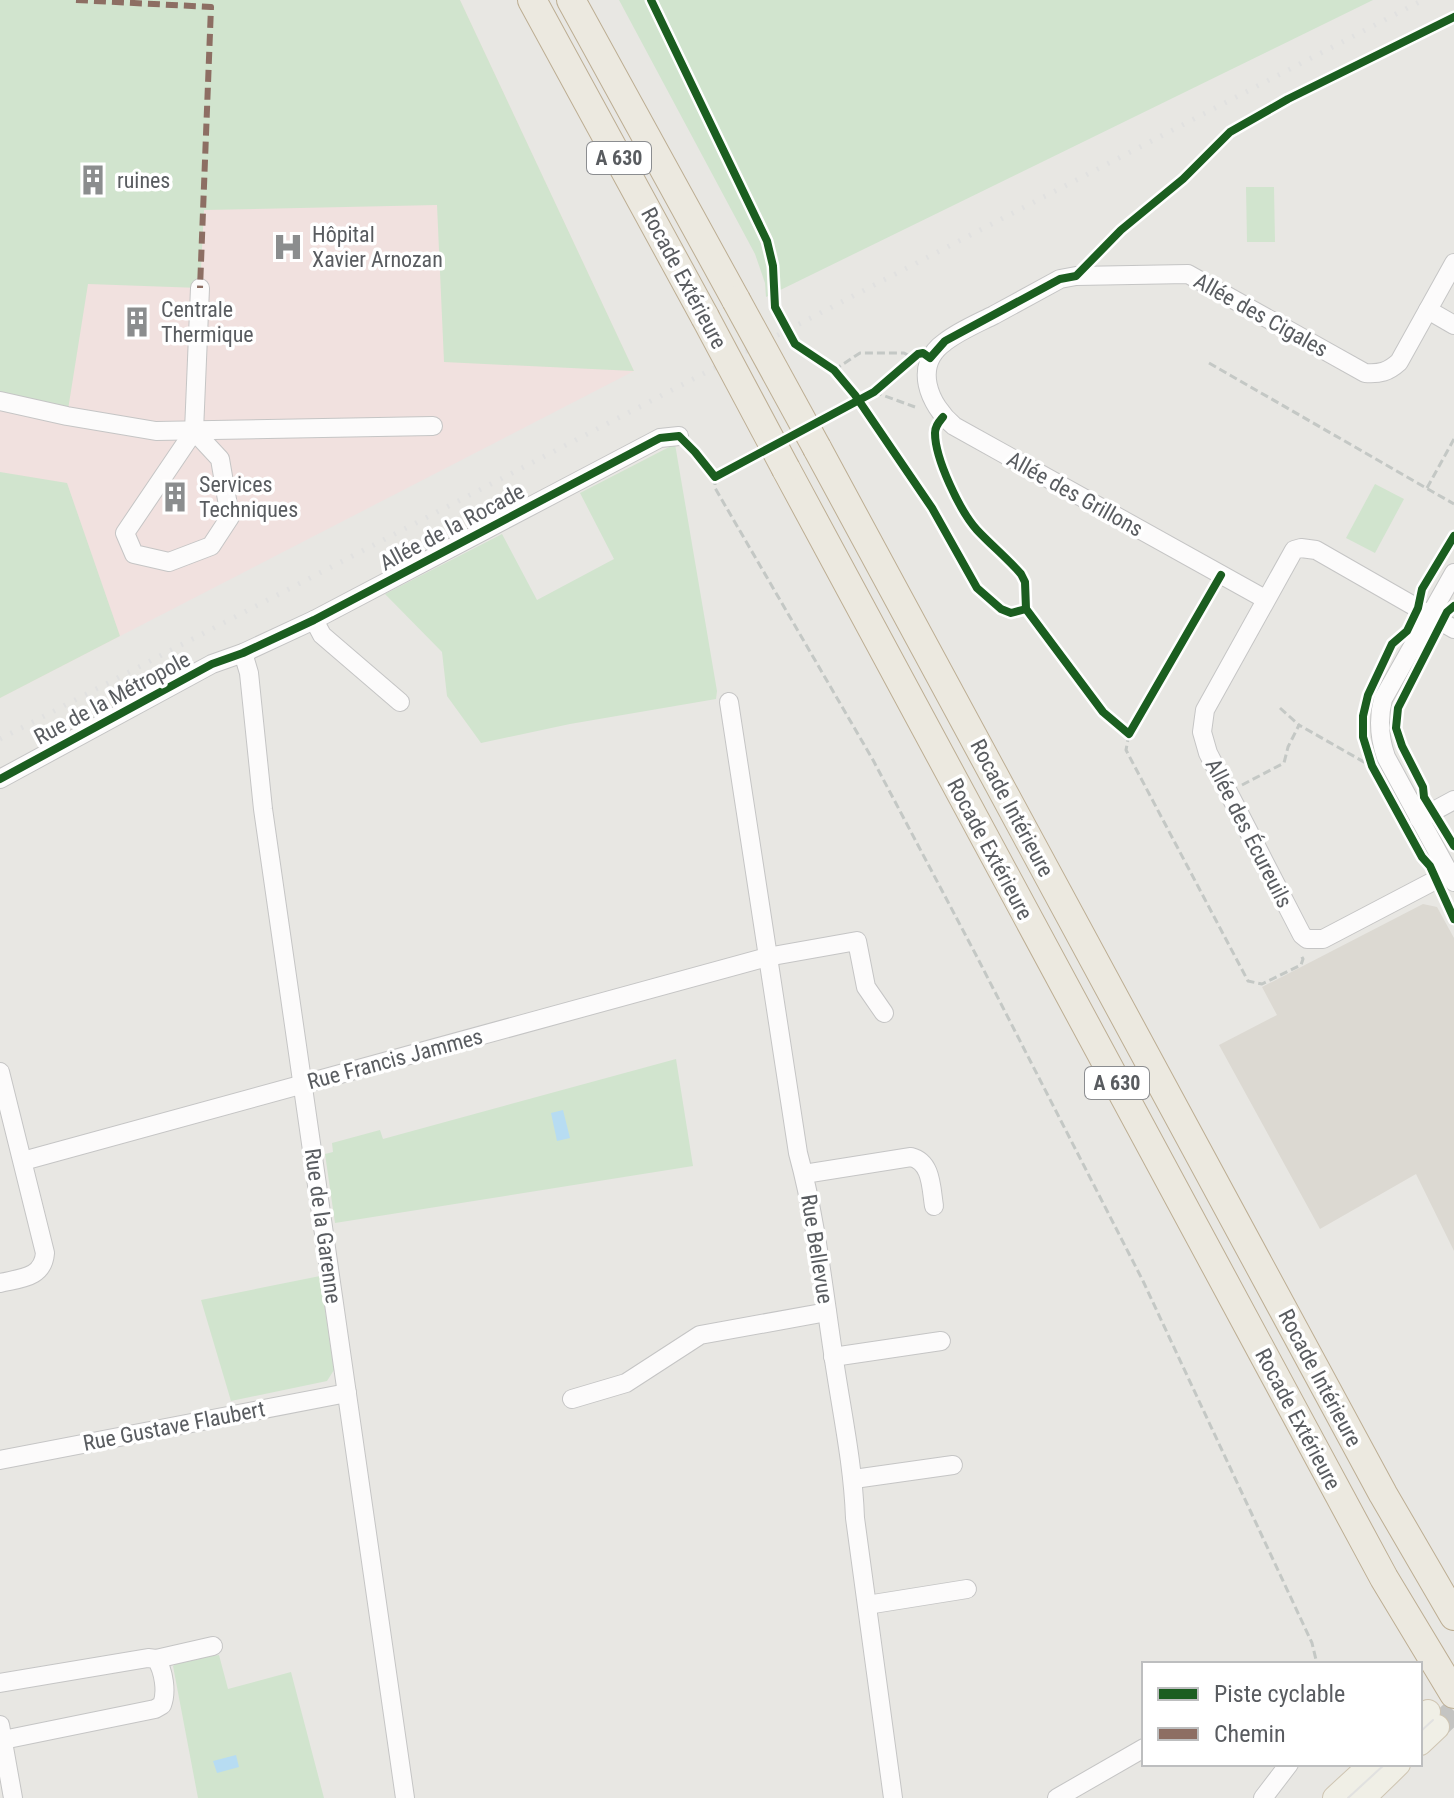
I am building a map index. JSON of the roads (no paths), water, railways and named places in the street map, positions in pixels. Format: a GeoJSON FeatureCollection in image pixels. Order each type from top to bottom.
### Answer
{"type":"FeatureCollection","features":[{"type":"Feature","properties":{"kind":"highway","name":"Rocade Extérieure"},"geometry":{"type":"LineString","coordinates":[[532,0],[1384,1578],[1454,1694]]}},
{"type":"Feature","properties":{"kind":"highway","name":"Rocade Intérieure"},"geometry":{"type":"LineString","coordinates":[[571,0],[1383,1494],[1454,1616]]}},
{"type":"Feature","properties":{"kind":"main road"},"geometry":{"type":"LineString","coordinates":[[1335,1798],[1370,1766]]}},
{"type":"Feature","properties":{"kind":"main road"},"geometry":{"type":"LineString","coordinates":[[1363,1798],[1396,1766]]}},
{"type":"Feature","properties":{"kind":"street","name":"Allée des Cigales"},"geometry":{"type":"LineString","coordinates":[[921,358],[945,341],[1060,279],[1188,274],[1365,373],[1388,371],[1399,362],[1454,263]]}},
{"type":"Feature","properties":{"kind":"street"},"geometry":{"type":"LineString","coordinates":[[194,431],[220,459],[230,517],[211,546],[169,562],[134,554],[125,533],[194,431],[200,288]]}},
{"type":"Feature","properties":{"kind":"street"},"geometry":{"type":"LineString","coordinates":[[1428,310],[1454,325]]}},
{"type":"Feature","properties":{"kind":"street","name":"Allée des Grillons"},"geometry":{"type":"LineString","coordinates":[[921,358],[931,396],[943,417],[954,426],[1265,599]]}},
{"type":"Feature","properties":{"kind":"street"},"geometry":{"type":"LineString","coordinates":[[0,401],[156,431],[433,426]]}},
{"type":"Feature","properties":{"kind":"street","name":"Allée de la Rocade"},"geometry":{"type":"LineString","coordinates":[[243,653],[314,620],[660,438],[679,436]]}},
{"type":"Feature","properties":{"kind":"street","name":"Allée des Écureuils"},"geometry":{"type":"LineString","coordinates":[[1452,877],[1323,939],[1312,941],[1302,935],[1204,744],[1202,722],[1205,710],[1289,555],[1301,548],[1309,548],[1454,629]]}},
{"type":"Feature","properties":{"kind":"street"},"geometry":{"type":"LineString","coordinates":[[1452,877],[1386,757],[1381,744],[1379,718],[1383,699],[1454,573]]}},
{"type":"Feature","properties":{"kind":"street"},"geometry":{"type":"LineString","coordinates":[[314,620],[322,635],[400,702]]}},
{"type":"Feature","properties":{"kind":"street","name":"Rue de la Métropole"},"geometry":{"type":"LineString","coordinates":[[0,779],[212,664],[243,653]]}},
{"type":"Feature","properties":{"kind":"street","name":"Rue de la Garenne"},"geometry":{"type":"LineString","coordinates":[[243,653],[249,673],[265,823],[405,1798]]}},
{"type":"Feature","properties":{"kind":"street","name":"Rue Bellevue"},"geometry":{"type":"LineString","coordinates":[[729,702],[798,1153],[813,1213],[854,1479],[855,1518],[893,1798]]}},
{"type":"Feature","properties":{"kind":"street"},"geometry":{"type":"LineString","coordinates":[[1419,819],[1454,800]]}},
{"type":"Feature","properties":{"kind":"street","name":"Rue Francis Jammes"},"geometry":{"type":"LineString","coordinates":[[23,1161],[767,957],[857,941],[866,987],[884,1013]]}},
{"type":"Feature","properties":{"kind":"street"},"geometry":{"type":"LineString","coordinates":[[0,1072],[45,1253],[44,1265],[37,1273],[0,1283]]}},
{"type":"Feature","properties":{"kind":"street"},"geometry":{"type":"LineString","coordinates":[[804,1174],[911,1157],[920,1159],[926,1165],[934,1206]]}},
{"type":"Feature","properties":{"kind":"street"},"geometry":{"type":"LineString","coordinates":[[572,1399],[626,1383],[700,1335],[827,1312]]}},
{"type":"Feature","properties":{"kind":"street"},"geometry":{"type":"LineString","coordinates":[[833,1357],[941,1341]]}},
{"type":"Feature","properties":{"kind":"street","name":"Rue Gustave Flaubert"},"geometry":{"type":"LineString","coordinates":[[0,1460],[347,1393]]}},
{"type":"Feature","properties":{"kind":"street"},"geometry":{"type":"LineString","coordinates":[[854,1479],[953,1465]]}},
{"type":"Feature","properties":{"kind":"street"},"geometry":{"type":"LineString","coordinates":[[867,1605],[967,1589]]}},
{"type":"Feature","properties":{"kind":"street"},"geometry":{"type":"LineString","coordinates":[[0,1683],[156,1659],[213,1646]]}},
{"type":"Feature","properties":{"kind":"street"},"geometry":{"type":"LineString","coordinates":[[13,1798],[2,1732],[162,1705],[166,1697],[156,1659]]}},
{"type":"Feature","properties":{"kind":"street"},"geometry":{"type":"LineString","coordinates":[[1057,1798],[1142,1749]]}},
{"type":"Feature","properties":{"kind":"street"},"geometry":{"type":"LineString","coordinates":[[1263,1798],[1287,1766]]}},
{"type":"Feature","properties":{"kind":"water"},"geometry":{"type":"Polygon","coordinates":[[[563,1110],[570,1138],[557,1141],[551,1113],[563,1110]]]}},
{"type":"Feature","properties":{"kind":"water"},"geometry":{"type":"Polygon","coordinates":[[[236,1755],[239,1767],[217,1773],[213,1761],[236,1755]]]}},
{"type":"Feature","properties":{"kind":"tunnel"},"geometry":{"type":"LineString","coordinates":[[1437,1727],[1454,1711]]}},
{"type":"Feature","properties":{"kind":"tram line"},"geometry":{"type":"LineString","coordinates":[[1422,1730],[1433,1720]]}},
{"type":"Feature","properties":{"kind":"tram line"},"geometry":{"type":"LineString","coordinates":[[1348,1798],[1383,1766]]}},
{"type":"Feature","properties":{"kind":"railway"},"geometry":{"type":"LineString","coordinates":[[0,739],[1423,0]]}},
{"type":"Feature","properties":{"kind":"place","name":"ruines"},"geometry":{"type":"Point","coordinates":[93,180]}},
{"type":"Feature","properties":{"kind":"place","name":"Hôpital Xavier Arnozan"},"geometry":{"type":"Point","coordinates":[288,247]}},
{"type":"Feature","properties":{"kind":"place","name":"Centrale Thermique"},"geometry":{"type":"Point","coordinates":[137,322]}},
{"type":"Feature","properties":{"kind":"place","name":"Services Techniques"},"geometry":{"type":"Point","coordinates":[175,497]}}]}
